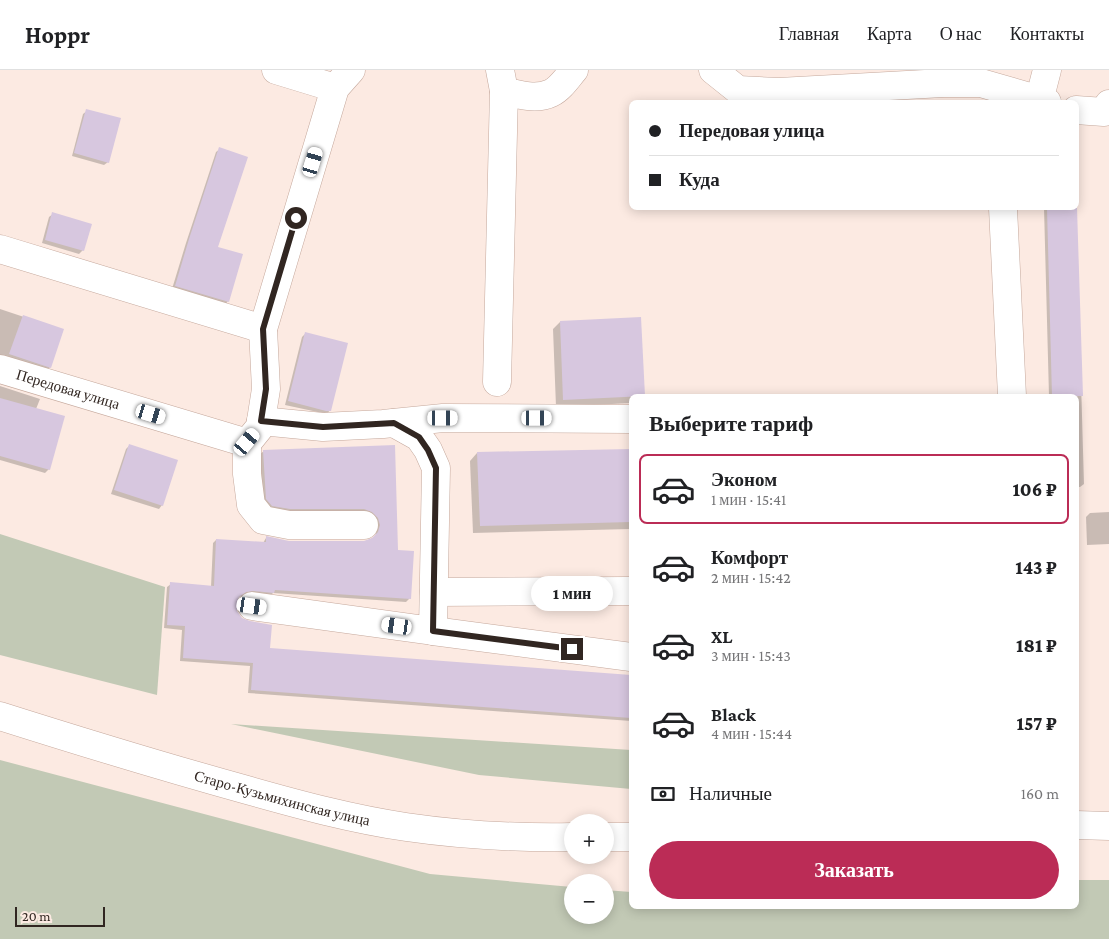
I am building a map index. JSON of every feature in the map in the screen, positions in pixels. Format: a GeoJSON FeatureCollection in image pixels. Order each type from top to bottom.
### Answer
{"type":"FeatureCollection","features":[{"type":"Feature","properties":{"kind":"main road"},"geometry":{"type":"LineString","coordinates":[[276,70],[343,79],[263,329],[266,389],[254,432],[246,474],[251,505],[262,520],[289,524],[364,525]]}},
{"type":"Feature","properties":{"kind":"main road"},"geometry":{"type":"LineString","coordinates":[[502,81],[525,96],[539,97],[553,93],[574,70]]}},
{"type":"Feature","properties":{"kind":"main road"},"geometry":{"type":"LineString","coordinates":[[713,70],[738,90],[761,92],[981,82],[1037,100]]}},
{"type":"Feature","properties":{"kind":"main road"},"geometry":{"type":"LineString","coordinates":[[1043,100],[1047,70]]}},
{"type":"Feature","properties":{"kind":"main road"},"geometry":{"type":"LineString","coordinates":[[497,382],[502,81]]}},
{"type":"Feature","properties":{"kind":"main road"},"geometry":{"type":"LineString","coordinates":[[943,83],[950,95],[961,100]]}},
{"type":"Feature","properties":{"kind":"main road"},"geometry":{"type":"LineString","coordinates":[[1079,110],[1107,113]]}},
{"type":"Feature","properties":{"kind":"main road"},"geometry":{"type":"LineString","coordinates":[[1003,210],[1012,394]]}},
{"type":"Feature","properties":{"kind":"main road"},"geometry":{"type":"LineString","coordinates":[[0,249],[263,329]]}},
{"type":"Feature","properties":{"kind":"main road","name":"Передовая улица"},"geometry":{"type":"LineString","coordinates":[[0,369],[254,432],[443,418],[629,419]]}},
{"type":"Feature","properties":{"kind":"main road"},"geometry":{"type":"LineString","coordinates":[[394,423],[419,437],[428,450],[436,468],[433,631]]}},
{"type":"Feature","properties":{"kind":"main road"},"geometry":{"type":"LineString","coordinates":[[434,592],[629,591]]}},
{"type":"Feature","properties":{"kind":"main road"},"geometry":{"type":"LineString","coordinates":[[252,606],[629,657]]}},
{"type":"Feature","properties":{"kind":"main road","name":"Старо-Кузьмихинская улица"},"geometry":{"type":"LineString","coordinates":[[0,716],[185,773],[346,816],[405,827],[462,834],[525,838],[564,837]]}},
{"type":"Feature","properties":{"kind":"main road"},"geometry":{"type":"LineString","coordinates":[[1079,825],[1109,826]]}},
{"type":"Feature","properties":{"kind":"main road"},"geometry":{"type":"LineString","coordinates":[[614,837],[629,837]]}},
{"type":"Feature","properties":{"kind":"green space"},"geometry":{"type":"Polygon","coordinates":[[[0,534],[165,587],[157,695],[0,655],[0,534]]]}},
{"type":"Feature","properties":{"kind":"green space"},"geometry":{"type":"Polygon","coordinates":[[[231,724],[629,750],[629,789],[479,775],[231,724]]]}},
{"type":"Feature","properties":{"kind":"green space"},"geometry":{"type":"Polygon","coordinates":[[[0,760],[430,874],[564,886],[564,924],[614,924],[614,891],[629,892],[629,909],[1079,909],[1079,880],[1109,880],[1109,939],[0,939],[0,760]]]}},
{"type":"Feature","properties":{"kind":"building"},"geometry":{"type":"Polygon","coordinates":[[[86,109],[121,118],[109,163],[74,153],[86,109]]]}},
{"type":"Feature","properties":{"kind":"building"},"geometry":{"type":"Polygon","coordinates":[[[219,147],[248,157],[218,247],[243,254],[229,302],[175,286],[219,147]]]}},
{"type":"Feature","properties":{"kind":"building"},"geometry":{"type":"Polygon","coordinates":[[[1047,210],[1077,210],[1083,396],[1079,396],[1079,394],[1052,394],[1047,210]]]}},
{"type":"Feature","properties":{"kind":"building"},"geometry":{"type":"Polygon","coordinates":[[[52,212],[92,224],[84,251],[45,240],[52,212]]]}},
{"type":"Feature","properties":{"kind":"building"},"geometry":{"type":"Polygon","coordinates":[[[23,315],[64,329],[51,368],[9,354],[23,315]]]}},
{"type":"Feature","properties":{"kind":"building"},"geometry":{"type":"Polygon","coordinates":[[[641,317],[645,394],[629,394],[629,397],[563,400],[560,321],[641,317]]]}},
{"type":"Feature","properties":{"kind":"building"},"geometry":{"type":"Polygon","coordinates":[[[305,332],[348,343],[331,411],[288,401],[305,332]]]}},
{"type":"Feature","properties":{"kind":"building"},"geometry":{"type":"Polygon","coordinates":[[[0,398],[65,416],[50,470],[0,456],[0,398]]]}},
{"type":"Feature","properties":{"kind":"building"},"geometry":{"type":"Polygon","coordinates":[[[129,444],[178,460],[163,506],[114,490],[129,444]]]}},
{"type":"Feature","properties":{"kind":"building"},"geometry":{"type":"Polygon","coordinates":[[[395,445],[398,550],[414,551],[411,599],[275,590],[274,593],[246,592],[239,597],[237,611],[242,618],[272,625],[270,648],[629,675],[629,718],[251,690],[253,663],[183,658],[185,626],[167,625],[170,582],[214,586],[216,539],[266,542],[266,536],[289,541],[364,541],[372,538],[378,532],[380,525],[378,518],[372,512],[364,509],[290,509],[272,506],[266,499],[263,450],[395,445]]]}},
{"type":"Feature","properties":{"kind":"building"},"geometry":{"type":"Polygon","coordinates":[[[629,449],[629,522],[480,526],[477,452],[629,449]]]}},
{"type":"Feature","properties":{"kind":"route"},"geometry":{"type":"LineString","coordinates":[[296,218],[263,329],[266,389],[261,421],[323,427],[394,423],[419,437],[428,450],[436,468],[433,631],[572,649]]}}]}
